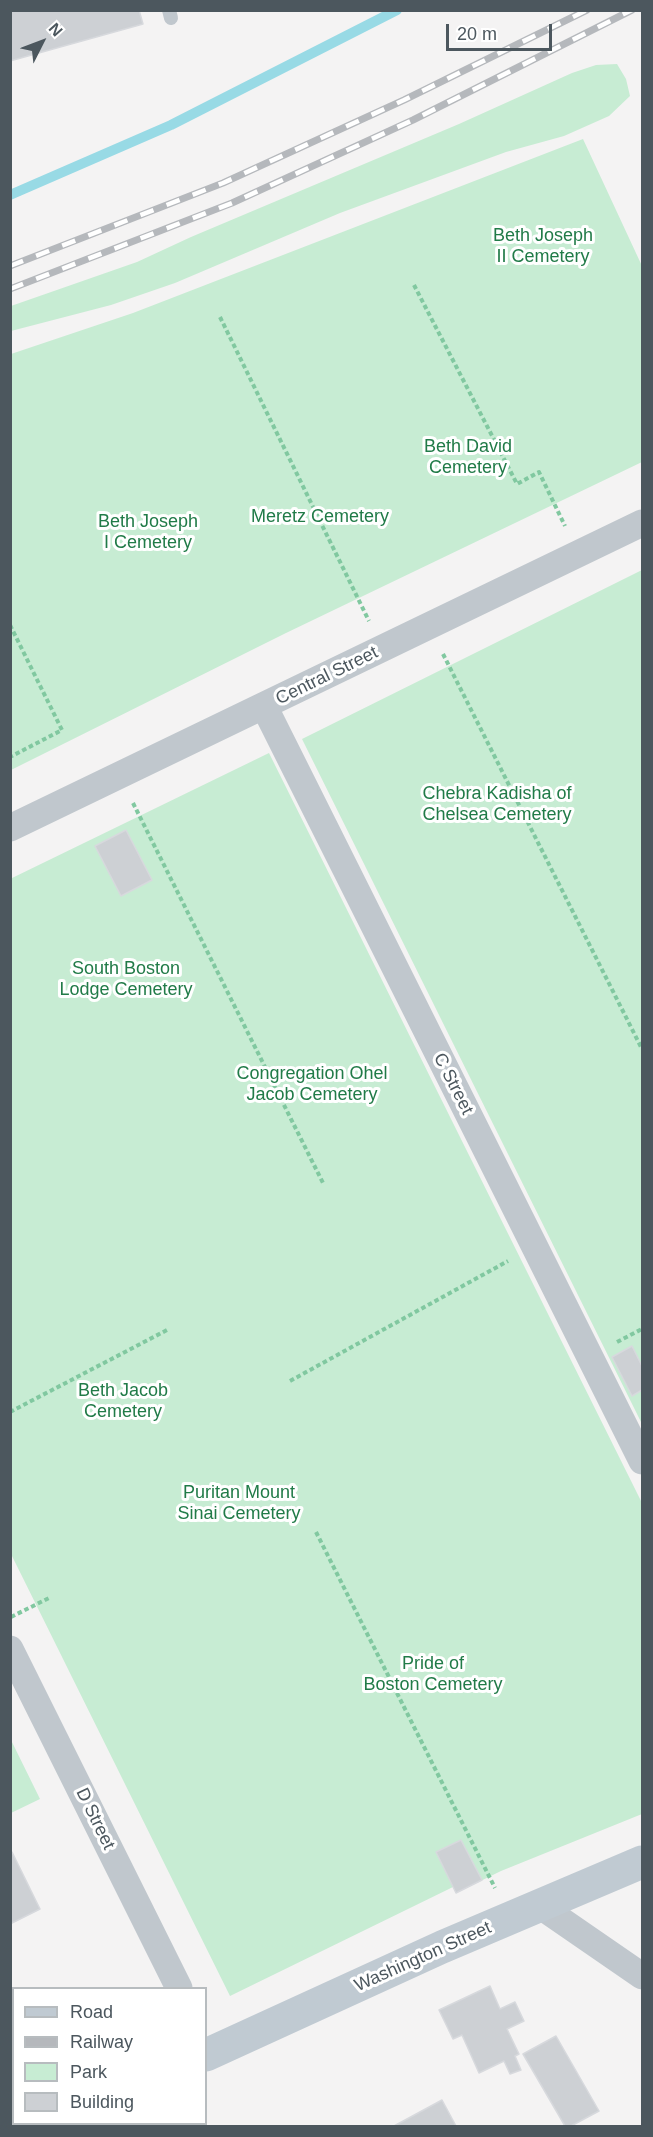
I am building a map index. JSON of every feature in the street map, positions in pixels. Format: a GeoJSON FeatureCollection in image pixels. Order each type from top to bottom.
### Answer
{"type":"FeatureCollection","features":[{"type":"Feature","properties":{"kind":"main road","name":"Washington Street"},"geometry":{"type":"LineString","coordinates":[[207,2051],[642,1862]]}},
{"type":"Feature","properties":{"kind":"street","name":"Central Street"},"geometry":{"type":"LineString","coordinates":[[10,828],[642,523]]}},
{"type":"Feature","properties":{"kind":"street","name":"C Street"},"geometry":{"type":"LineString","coordinates":[[264,706],[642,1461]]}},
{"type":"Feature","properties":{"kind":"street","name":"D Street"},"geometry":{"type":"LineString","coordinates":[[10,1649],[178,1987]]}},
{"type":"Feature","properties":{"kind":"street"},"geometry":{"type":"LineString","coordinates":[[539,1905],[642,1976]]}},
{"type":"Feature","properties":{"kind":"path"},"geometry":{"type":"LineString","coordinates":[[414,285],[517,484],[539,472],[550,496]]}},
{"type":"Feature","properties":{"kind":"path"},"geometry":{"type":"LineString","coordinates":[[220,317],[382,649]]}},
{"type":"Feature","properties":{"kind":"path"},"geometry":{"type":"LineString","coordinates":[[10,625],[62,730],[10,757]]}},
{"type":"Feature","properties":{"kind":"path"},"geometry":{"type":"LineString","coordinates":[[430,626],[642,1049]]}},
{"type":"Feature","properties":{"kind":"path"},"geometry":{"type":"LineString","coordinates":[[120,775],[324,1185]]}},
{"type":"Feature","properties":{"kind":"path"},"geometry":{"type":"LineString","coordinates":[[290,1381],[535,1247]]}},
{"type":"Feature","properties":{"kind":"path"},"geometry":{"type":"LineString","coordinates":[[10,1412],[169,1329]]}},
{"type":"Feature","properties":{"kind":"path"},"geometry":{"type":"LineString","coordinates":[[316,1532],[510,1918]]}},
{"type":"Feature","properties":{"kind":"path"},"geometry":{"type":"LineString","coordinates":[[10,1618],[51,1596]]}},
{"type":"Feature","properties":{"kind":"green space"},"geometry":{"type":"Polygon","coordinates":[[[617,64],[626,79],[630,96],[609,116],[564,136],[506,152],[340,213],[175,283],[111,305],[11,331],[11,306],[137,262],[572,73],[596,65],[617,64]]]}},
{"type":"Feature","properties":{"kind":"green space"},"geometry":{"type":"Polygon","coordinates":[[[583,139],[642,266],[642,462],[286,633],[11,770],[11,354],[133,313],[583,139]]]}},
{"type":"Feature","properties":{"kind":"green space","name":"Chebra Kadisha of Chelsea Cemetery"},"geometry":{"type":"Polygon","coordinates":[[[642,570],[642,1424],[302,739],[642,570]]]}},
{"type":"Feature","properties":{"kind":"green space"},"geometry":{"type":"Polygon","coordinates":[[[269,753],[642,1503],[642,1814],[501,1871],[456,1893],[453,1887],[230,1996],[11,1554],[10,879],[269,753]]]}},
{"type":"Feature","properties":{"kind":"green space"},"geometry":{"type":"Polygon","coordinates":[[[10,1738],[40,1799],[11,1813],[10,1813],[10,1738]]]}},
{"type":"Feature","properties":{"kind":"building"},"geometry":{"type":"Polygon","coordinates":[[[10,10],[139,10],[143,24],[10,61],[10,10]]]}},
{"type":"Feature","properties":{"kind":"building"},"geometry":{"type":"Polygon","coordinates":[[[126,830],[152,880],[121,896],[95,846],[126,830]]]}},
{"type":"Feature","properties":{"kind":"building"},"geometry":{"type":"Polygon","coordinates":[[[632,1346],[642,1366],[642,1390],[632,1396],[612,1357],[632,1346]]]}},
{"type":"Feature","properties":{"kind":"building"},"geometry":{"type":"Polygon","coordinates":[[[461,1840],[482,1880],[456,1893],[436,1852],[461,1840]]]}},
{"type":"Feature","properties":{"kind":"building"},"geometry":{"type":"Polygon","coordinates":[[[12,1852],[40,1909],[10,1924],[10,1853],[12,1852]]]}},
{"type":"Feature","properties":{"kind":"building"},"geometry":{"type":"Polygon","coordinates":[[[10,1986],[12,1988],[12,2057],[10,2058],[10,1986]]]}},
{"type":"Feature","properties":{"kind":"building"},"geometry":{"type":"Polygon","coordinates":[[[490,1986],[500,2009],[515,2002],[524,2021],[507,2029],[519,2054],[515,2056],[521,2070],[510,2074],[504,2061],[479,2073],[462,2035],[453,2039],[439,2010],[490,1986]]]}},
{"type":"Feature","properties":{"kind":"building"},"geometry":{"type":"Polygon","coordinates":[[[556,2036],[599,2111],[571,2126],[565,2126],[523,2054],[556,2036]]]}},
{"type":"Feature","properties":{"kind":"building"},"geometry":{"type":"Polygon","coordinates":[[[442,2100],[456,2126],[394,2126],[442,2100]]]}},
{"type":"Feature","properties":{"kind":"waterway"},"geometry":{"type":"LineString","coordinates":[[10,195],[171,125],[397,10]]}},
{"type":"Feature","properties":{"kind":"railway"},"geometry":{"type":"LineString","coordinates":[[10,266],[223,183],[404,100],[587,10]]}},
{"type":"Feature","properties":{"kind":"railway"},"geometry":{"type":"LineString","coordinates":[[10,289],[232,203],[413,120],[632,10]]}},
{"type":"Feature","properties":{"kind":"park label","name":"Beth Joseph II Cemetery"},"geometry":{"type":"Point","coordinates":[543,246]}},
{"type":"Feature","properties":{"kind":"park label","name":"Beth David Cemetery"},"geometry":{"type":"Point","coordinates":[468,457]}},
{"type":"Feature","properties":{"kind":"park label","name":"Meretz Cemetery"},"geometry":{"type":"Point","coordinates":[320,517]}},
{"type":"Feature","properties":{"kind":"park label","name":"Beth Joseph I Cemetery"},"geometry":{"type":"Point","coordinates":[148,532]}},
{"type":"Feature","properties":{"kind":"park label","name":"South Boston Lodge Cemetery"},"geometry":{"type":"Point","coordinates":[126,979]}},
{"type":"Feature","properties":{"kind":"park label","name":"Congregation Ohel Jacob Cemetery"},"geometry":{"type":"Point","coordinates":[312,1084]}},
{"type":"Feature","properties":{"kind":"park label","name":"Beth Jacob Cemetery"},"geometry":{"type":"Point","coordinates":[123,1401]}},
{"type":"Feature","properties":{"kind":"park label","name":"Puritan Mount Sinai Cemetery"},"geometry":{"type":"Point","coordinates":[239,1503]}},
{"type":"Feature","properties":{"kind":"park label","name":"Pride of Boston Cemetery"},"geometry":{"type":"Point","coordinates":[433,1674]}}]}
